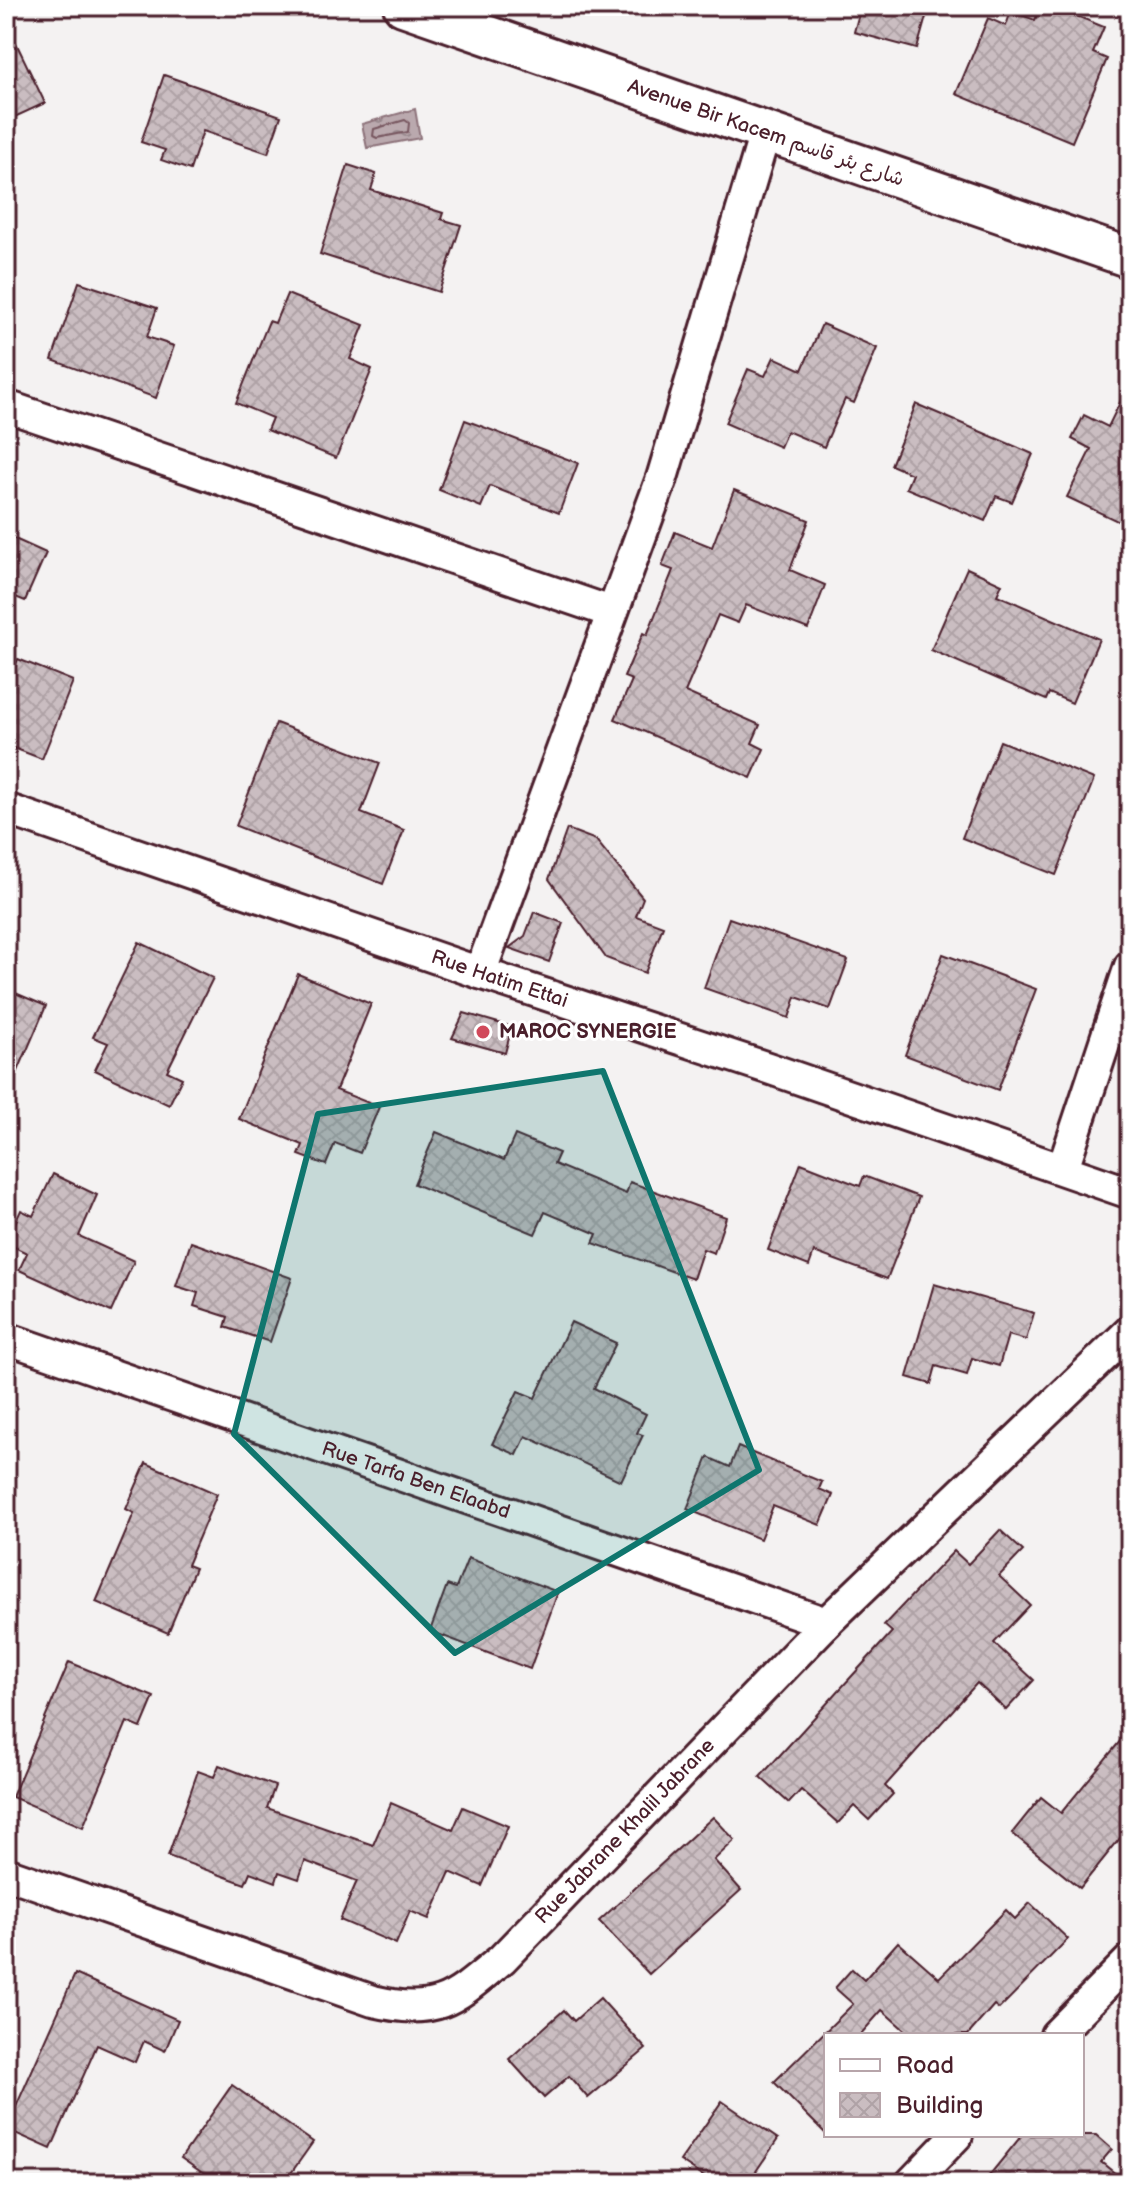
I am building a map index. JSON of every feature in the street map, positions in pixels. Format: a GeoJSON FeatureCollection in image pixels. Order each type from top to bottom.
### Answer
{"type":"FeatureCollection","features":[{"type":"Feature","properties":{"kind":"street","name":"Avenue Bir Kacem شارع بئر قاسم"},"geometry":{"type":"LineString","coordinates":[[403,6],[470,17],[765,133],[1130,258]]}},
{"type":"Feature","properties":{"kind":"street"},"geometry":{"type":"LineString","coordinates":[[480,973],[662,478],[765,133]]}},
{"type":"Feature","properties":{"kind":"street"},"geometry":{"type":"LineString","coordinates":[[6,406],[611,612]]}},
{"type":"Feature","properties":{"kind":"street","name":"Rue Hatim Ettai"},"geometry":{"type":"LineString","coordinates":[[6,809],[1130,1193]]}},
{"type":"Feature","properties":{"kind":"street"},"geometry":{"type":"LineString","coordinates":[[1063,1168],[1130,966]]}},
{"type":"Feature","properties":{"kind":"street","name":"Rue Jabrane Khalil Jabrane"},"geometry":{"type":"LineString","coordinates":[[6,1873],[373,2001],[398,2007],[433,2006],[467,1988],[502,1959],[826,1623],[1130,1331]]}},
{"type":"Feature","properties":{"kind":"street","name":"Rue Tarfa Ben Elaabd"},"geometry":{"type":"LineString","coordinates":[[6,1338],[826,1623]]}},
{"type":"Feature","properties":{"kind":"street"},"geometry":{"type":"LineString","coordinates":[[1058,2033],[1130,1960]]}},
{"type":"Feature","properties":{"kind":"street"},"geometry":{"type":"LineString","coordinates":[[911,2183],[955,2137]]}},
{"type":"Feature","properties":{"kind":"highlighted area"},"geometry":{"type":"Polygon","coordinates":[[[603,1071],[759,1470],[455,1653],[234,1434],[318,1114],[603,1071]]]}},
{"type":"Feature","properties":{"kind":"water"},"geometry":{"type":"Polygon","coordinates":[[[415,109],[420,138],[367,148],[362,124],[415,109]]]}},
{"type":"Feature","properties":{"kind":"building"},"geometry":{"type":"Polygon","coordinates":[[[861,6],[929,6],[917,49],[854,32],[861,6]]]}},
{"type":"Feature","properties":{"kind":"building"},"geometry":{"type":"Polygon","coordinates":[[[1041,6],[1052,6],[1104,27],[1093,53],[1107,59],[1072,142],[956,94],[988,18],[1006,26],[1011,11],[1035,20],[1041,6]]]}},
{"type":"Feature","properties":{"kind":"building"},"geometry":{"type":"Polygon","coordinates":[[[6,22],[45,103],[6,121],[6,22]]]}},
{"type":"Feature","properties":{"kind":"building"},"geometry":{"type":"Polygon","coordinates":[[[164,75],[281,116],[268,153],[203,131],[190,170],[161,160],[165,150],[141,142],[164,75]]]}},
{"type":"Feature","properties":{"kind":"building"},"geometry":{"type":"Polygon","coordinates":[[[348,165],[376,174],[371,190],[443,213],[441,219],[461,225],[439,292],[320,254],[348,165]]]}},
{"type":"Feature","properties":{"kind":"building"},"geometry":{"type":"Polygon","coordinates":[[[79,282],[157,308],[147,337],[174,346],[156,398],[52,360],[79,282]]]}},
{"type":"Feature","properties":{"kind":"building"},"geometry":{"type":"Polygon","coordinates":[[[287,294],[364,325],[350,359],[372,369],[336,458],[267,430],[272,418],[236,403],[269,321],[275,323],[287,294]]]}},
{"type":"Feature","properties":{"kind":"building"},"geometry":{"type":"Polygon","coordinates":[[[822,324],[877,348],[854,403],[845,399],[824,447],[787,431],[780,447],[725,423],[748,369],[765,376],[774,357],[802,370],[822,324]]]}},
{"type":"Feature","properties":{"kind":"building"},"geometry":{"type":"Polygon","coordinates":[[[1130,382],[1130,527],[1067,497],[1091,449],[1072,439],[1084,415],[1108,427],[1130,382]]]}},
{"type":"Feature","properties":{"kind":"building"},"geometry":{"type":"Polygon","coordinates":[[[916,404],[1033,454],[1012,502],[996,496],[985,521],[906,488],[912,474],[891,465],[916,404]]]}},
{"type":"Feature","properties":{"kind":"building"},"geometry":{"type":"Polygon","coordinates":[[[465,420],[578,463],[559,513],[490,486],[481,507],[439,490],[465,420]]]}},
{"type":"Feature","properties":{"kind":"building"},"geometry":{"type":"Polygon","coordinates":[[[734,490],[809,520],[790,570],[825,585],[808,629],[746,605],[738,623],[718,615],[685,692],[760,725],[752,743],[764,749],[751,778],[615,719],[632,680],[624,677],[643,633],[647,635],[673,570],[662,566],[675,532],[712,547],[734,490]]]}},
{"type":"Feature","properties":{"kind":"building"},"geometry":{"type":"Polygon","coordinates":[[[6,535],[46,553],[25,601],[6,593],[6,535]]]}},
{"type":"Feature","properties":{"kind":"building"},"geometry":{"type":"Polygon","coordinates":[[[967,568],[1002,584],[997,595],[1099,639],[1072,703],[1049,693],[1046,700],[931,650],[967,568]]]}},
{"type":"Feature","properties":{"kind":"building"},"geometry":{"type":"Polygon","coordinates":[[[18,659],[73,681],[42,759],[6,745],[6,689],[18,659]]]}},
{"type":"Feature","properties":{"kind":"building"},"geometry":{"type":"Polygon","coordinates":[[[276,723],[380,763],[361,813],[404,830],[383,884],[236,826],[276,723]]]}},
{"type":"Feature","properties":{"kind":"building"},"geometry":{"type":"Polygon","coordinates":[[[1000,741],[1094,779],[1056,875],[962,838],[1000,741]]]}},
{"type":"Feature","properties":{"kind":"building"},"geometry":{"type":"Polygon","coordinates":[[[567,829],[596,840],[643,898],[636,916],[663,926],[645,973],[606,958],[549,879],[567,829]]]}},
{"type":"Feature","properties":{"kind":"building"},"geometry":{"type":"Polygon","coordinates":[[[534,912],[563,923],[549,962],[509,948],[525,936],[534,912]]]}},
{"type":"Feature","properties":{"kind":"building"},"geometry":{"type":"Polygon","coordinates":[[[729,918],[848,960],[830,1009],[796,997],[789,1018],[704,988],[729,918]]]}},
{"type":"Feature","properties":{"kind":"building"},"geometry":{"type":"Polygon","coordinates":[[[139,942],[213,978],[167,1071],[182,1078],[169,1105],[95,1070],[108,1043],[93,1037],[139,942]]]}},
{"type":"Feature","properties":{"kind":"building"},"geometry":{"type":"Polygon","coordinates":[[[943,954],[1036,989],[998,1090],[905,1055],[943,954]]]}},
{"type":"Feature","properties":{"kind":"building"},"geometry":{"type":"Polygon","coordinates":[[[298,974],[371,1004],[336,1090],[379,1107],[360,1153],[335,1143],[326,1165],[299,1155],[303,1145],[239,1119],[298,974]]]}},
{"type":"Feature","properties":{"kind":"building"},"geometry":{"type":"Polygon","coordinates":[[[6,989],[46,1006],[6,1099],[6,989]]]}},
{"type":"Feature","properties":{"kind":"building","name":"MAROC SYNERGIE"},"geometry":{"type":"Polygon","coordinates":[[[464,1013],[512,1027],[505,1053],[452,1038],[464,1013]]]}},
{"type":"Feature","properties":{"kind":"building"},"geometry":{"type":"Polygon","coordinates":[[[436,1132],[504,1160],[515,1135],[559,1153],[554,1164],[626,1194],[630,1182],[726,1217],[714,1253],[703,1249],[693,1279],[593,1243],[597,1234],[545,1212],[535,1234],[414,1184],[436,1132]]]}},
{"type":"Feature","properties":{"kind":"building"},"geometry":{"type":"Polygon","coordinates":[[[801,1163],[860,1186],[864,1176],[919,1197],[887,1279],[814,1252],[809,1266],[768,1250],[801,1163]]]}},
{"type":"Feature","properties":{"kind":"building"},"geometry":{"type":"Polygon","coordinates":[[[53,1174],[97,1195],[79,1236],[134,1261],[111,1312],[19,1270],[27,1253],[6,1243],[21,1210],[33,1216],[53,1174]]]}},
{"type":"Feature","properties":{"kind":"building"},"geometry":{"type":"Polygon","coordinates":[[[191,1242],[292,1278],[270,1342],[225,1327],[228,1317],[194,1306],[198,1293],[176,1286],[191,1242]]]}},
{"type":"Feature","properties":{"kind":"building"},"geometry":{"type":"Polygon","coordinates":[[[934,1284],[1034,1313],[1026,1340],[1008,1335],[999,1366],[972,1358],[967,1375],[936,1366],[931,1384],[907,1377],[934,1284]]]}},
{"type":"Feature","properties":{"kind":"building"},"geometry":{"type":"Polygon","coordinates":[[[571,1322],[616,1343],[594,1388],[646,1414],[637,1433],[643,1435],[621,1481],[526,1436],[517,1455],[492,1444],[518,1391],[535,1398],[571,1322]]]}},
{"type":"Feature","properties":{"kind":"building"},"geometry":{"type":"Polygon","coordinates":[[[738,1447],[822,1482],[819,1489],[833,1495],[820,1525],[773,1506],[760,1539],[687,1509],[708,1457],[730,1467],[738,1447]]]}},
{"type":"Feature","properties":{"kind":"building"},"geometry":{"type":"Polygon","coordinates":[[[146,1463],[217,1494],[187,1565],[195,1568],[168,1633],[96,1602],[134,1513],[126,1509],[146,1463]]]}},
{"type":"Feature","properties":{"kind":"building"},"geometry":{"type":"Polygon","coordinates":[[[1000,1530],[1023,1551],[999,1576],[1030,1605],[994,1643],[1034,1680],[1006,1710],[977,1683],[885,1786],[893,1794],[869,1820],[854,1806],[838,1823],[801,1790],[789,1803],[760,1777],[892,1632],[884,1625],[954,1551],[968,1564],[1000,1530]]]}},
{"type":"Feature","properties":{"kind":"building"},"geometry":{"type":"Polygon","coordinates":[[[468,1558],[558,1592],[530,1669],[430,1631],[447,1585],[456,1588],[468,1558]]]}},
{"type":"Feature","properties":{"kind":"building"},"geometry":{"type":"Polygon","coordinates":[[[69,1662],[154,1697],[141,1728],[127,1722],[83,1827],[12,1797],[69,1662]]]}},
{"type":"Feature","properties":{"kind":"building"},"geometry":{"type":"Polygon","coordinates":[[[1130,1729],[1130,1826],[1080,1888],[1012,1833],[1041,1797],[1061,1813],[1130,1729]]]}},
{"type":"Feature","properties":{"kind":"building"},"geometry":{"type":"Polygon","coordinates":[[[219,1765],[275,1786],[267,1808],[373,1845],[391,1803],[453,1830],[463,1807],[508,1826],[482,1886],[450,1872],[429,1919],[410,1911],[396,1944],[340,1920],[357,1881],[305,1861],[299,1879],[279,1872],[276,1882],[250,1872],[245,1884],[168,1856],[198,1771],[214,1777],[219,1765]]]}},
{"type":"Feature","properties":{"kind":"building"},"geometry":{"type":"Polygon","coordinates":[[[713,1817],[735,1840],[714,1860],[741,1890],[649,1974],[599,1921],[713,1817]]]}},
{"type":"Feature","properties":{"kind":"building"},"geometry":{"type":"Polygon","coordinates":[[[1030,1903],[1068,1939],[999,2009],[994,2005],[970,2033],[908,2033],[882,2010],[862,2033],[824,2033],[824,2132],[774,2082],[853,2004],[835,1988],[852,1969],[864,1980],[898,1942],[939,1978],[1006,1910],[1015,1919],[1030,1903]]]}},
{"type":"Feature","properties":{"kind":"building"},"geometry":{"type":"Polygon","coordinates":[[[75,1974],[178,2020],[165,2051],[144,2041],[135,2062],[97,2045],[51,2149],[6,2129],[75,1974]]]}},
{"type":"Feature","properties":{"kind":"building"},"geometry":{"type":"Polygon","coordinates":[[[600,1998],[646,2049],[588,2098],[569,2076],[544,2098],[509,2059],[564,2010],[574,2021],[600,1998]]]}},
{"type":"Feature","properties":{"kind":"building"},"geometry":{"type":"Polygon","coordinates":[[[232,2085],[313,2142],[284,2183],[217,2183],[181,2158],[232,2085]]]}},
{"type":"Feature","properties":{"kind":"building"},"geometry":{"type":"Polygon","coordinates":[[[722,2101],[778,2139],[748,2183],[713,2183],[680,2161],[722,2101]]]}},
{"type":"Feature","properties":{"kind":"building"},"geometry":{"type":"Polygon","coordinates":[[[1096,2135],[1112,2149],[1101,2162],[1127,2183],[983,2183],[1020,2137],[1096,2135]]]}},
{"type":"Feature","properties":{"kind":"place","name":"MAROC SYNERGIE"},"geometry":{"type":"Point","coordinates":[483,1032]}}]}
